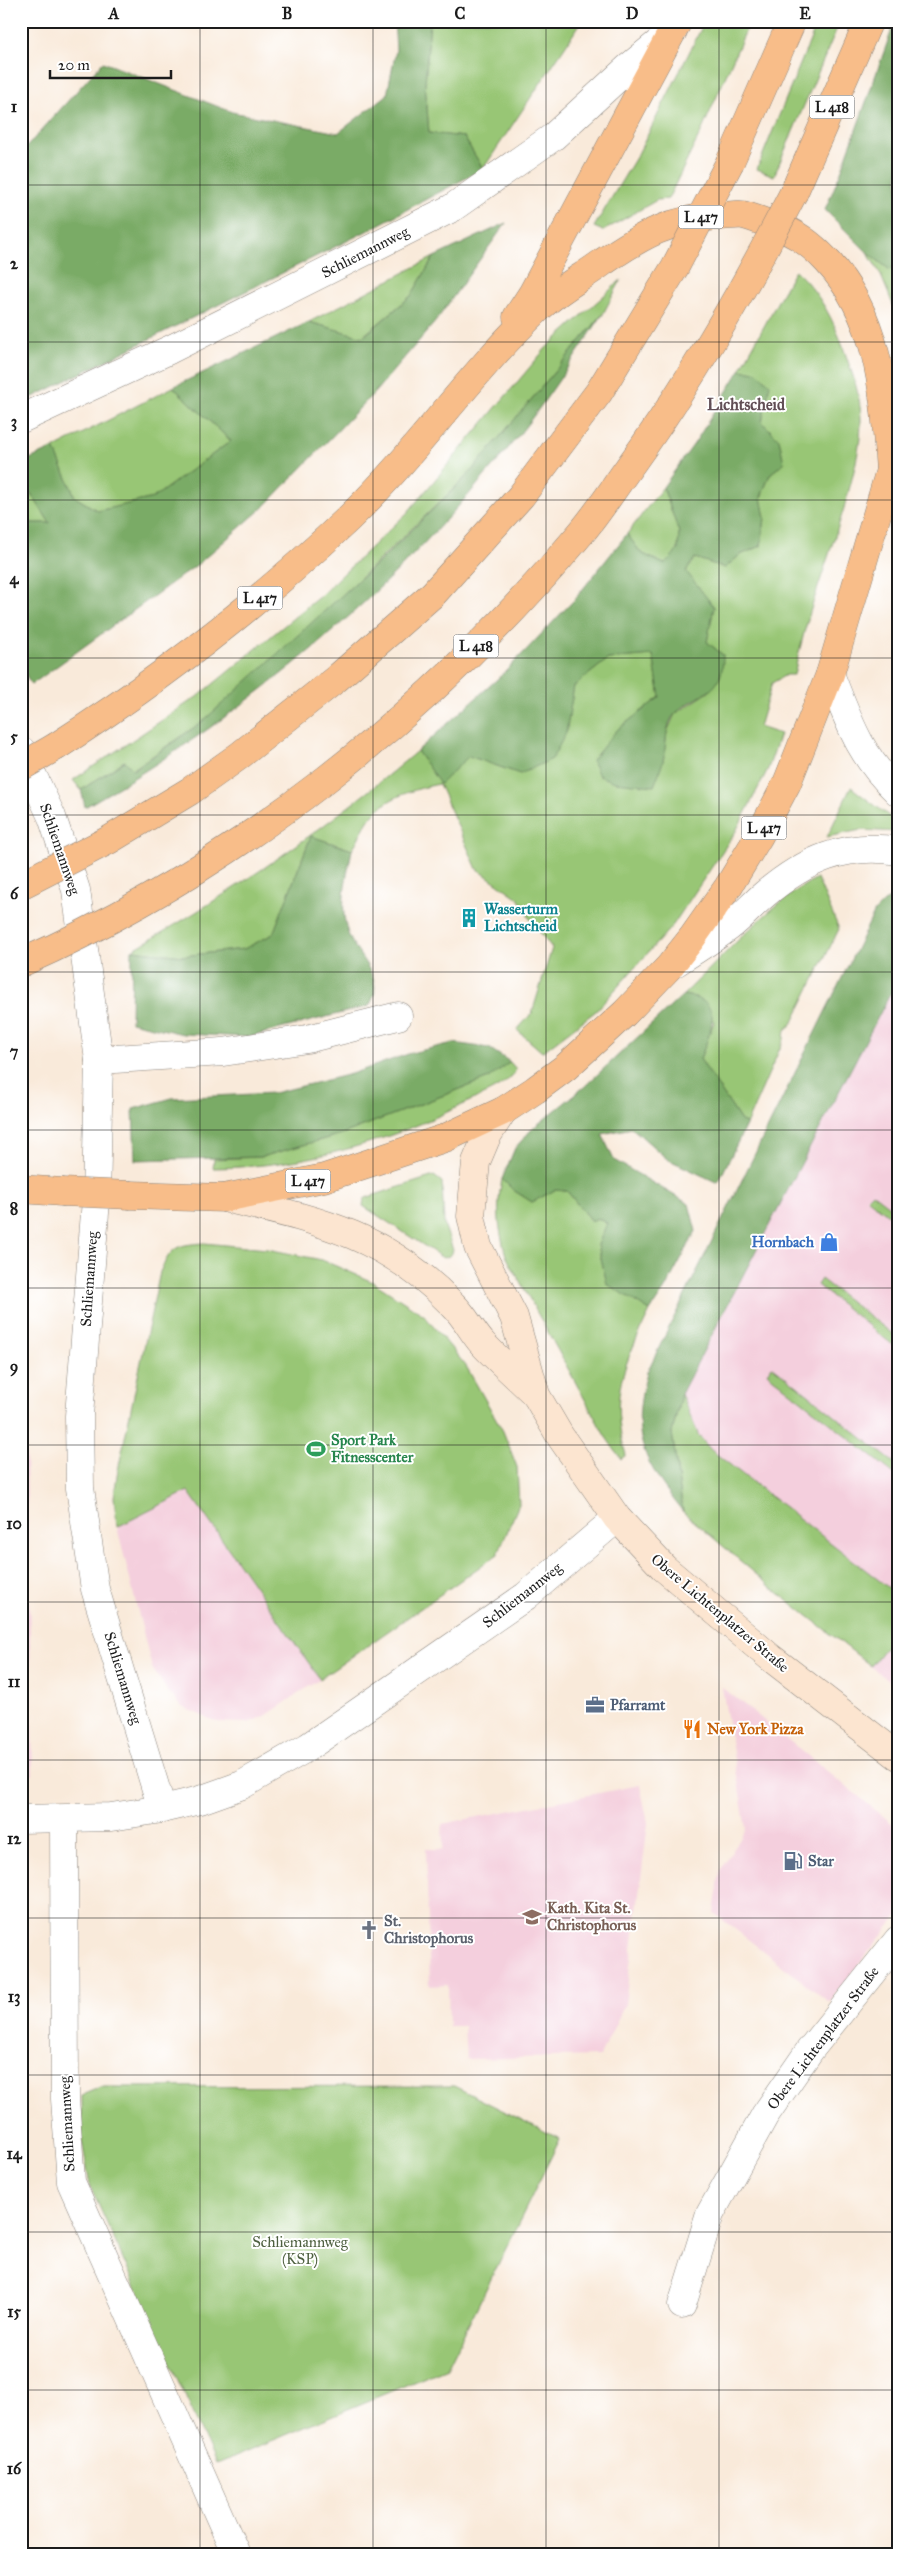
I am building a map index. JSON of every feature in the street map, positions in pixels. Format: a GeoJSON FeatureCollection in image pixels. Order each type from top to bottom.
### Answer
{"type":"FeatureCollection","features":[{"type":"Feature","properties":{"kind":"highway"},"geometry":{"type":"LineString","coordinates":[[21,885],[109,840],[206,779],[336,679],[433,594],[521,496],[599,392],[676,266],[730,162],[792,21]]}},
{"type":"Feature","properties":{"kind":"highway","name":"L 418"},"geometry":{"type":"LineString","coordinates":[[21,962],[116,917],[239,842],[314,788],[413,707],[499,624],[582,532],[701,362],[752,273],[794,192],[869,21]]}},
{"type":"Feature","properties":{"kind":"highway","name":"L 417"},"geometry":{"type":"LineString","coordinates":[[492,356],[532,294],[676,26]]}},
{"type":"Feature","properties":{"kind":"highway","name":"L 417"},"geometry":{"type":"LineString","coordinates":[[21,767],[117,707],[185,658],[290,573],[368,500],[492,356],[542,305],[624,248],[662,226],[692,218],[741,215],[788,230],[810,245],[839,275],[854,296],[866,320],[879,363],[894,461],[830,674],[787,782],[759,836],[728,887],[669,966],[625,1013],[566,1067],[503,1111],[446,1138],[334,1175],[224,1198],[21,1189]]}},
{"type":"Feature","properties":{"kind":"main road"},"geometry":{"type":"LineString","coordinates":[[503,1111],[487,1136],[476,1162],[471,1216],[478,1246],[514,1317],[536,1395]]}},
{"type":"Feature","properties":{"kind":"main road"},"geometry":{"type":"LineString","coordinates":[[224,1198],[314,1219],[364,1238],[410,1266],[454,1305],[482,1343],[536,1395]]}},
{"type":"Feature","properties":{"kind":"main road","name":"Obere Lichtenplatzer Straße"},"geometry":{"type":"LineString","coordinates":[[536,1395],[560,1436],[617,1518],[687,1589],[771,1658],[898,1756]]}},
{"type":"Feature","properties":{"kind":"street","name":"Schliemannweg"},"geometry":{"type":"LineString","coordinates":[[21,419],[169,350],[452,208],[553,137],[676,26]]}},
{"type":"Feature","properties":{"kind":"street"},"geometry":{"type":"LineString","coordinates":[[830,674],[853,733],[865,756],[881,776],[898,792]]}},
{"type":"Feature","properties":{"kind":"street","name":"Schliemannweg"},"geometry":{"type":"LineString","coordinates":[[21,750],[52,817],[76,890],[99,1060],[96,1200],[79,1416],[80,1488],[95,1589],[162,1809]]}},
{"type":"Feature","properties":{"kind":"street"},"geometry":{"type":"LineString","coordinates":[[669,966],[730,927],[765,893],[796,871],[822,858],[859,848],[898,851]]}},
{"type":"Feature","properties":{"kind":"street"},"geometry":{"type":"LineString","coordinates":[[99,1060],[232,1051],[307,1039],[398,1016]]}},
{"type":"Feature","properties":{"kind":"street","name":"Schliemannweg"},"geometry":{"type":"LineString","coordinates":[[236,2554],[70,2182],[65,2099],[64,1819],[111,1817],[162,1809],[200,1800],[242,1785],[308,1747],[526,1596],[617,1518]]}},
{"type":"Feature","properties":{"kind":"street"},"geometry":{"type":"LineString","coordinates":[[21,1819],[64,1819]]}},
{"type":"Feature","properties":{"kind":"street","name":"Obere Lichtenplatzer Straße"},"geometry":{"type":"LineString","coordinates":[[682,2305],[710,2214],[766,2115],[810,2050],[898,1940]]}},
{"type":"Feature","properties":{"kind":"shaded area","name":"Hornbach"},"geometry":{"type":"Polygon","coordinates":[[[898,979],[898,1688],[771,1587],[683,1512],[672,1433],[681,1394],[898,979]]]}},
{"type":"Feature","properties":{"kind":"shaded area"},"geometry":{"type":"Polygon","coordinates":[[[21,1230],[33,1775],[21,1775],[21,1230]]]}},
{"type":"Feature","properties":{"kind":"shaded area"},"geometry":{"type":"Polygon","coordinates":[[[188,1491],[320,1679],[264,1717],[247,1723],[217,1722],[182,1707],[167,1690],[152,1668],[117,1527],[188,1491]]]}},
{"type":"Feature","properties":{"kind":"shaded area"},"geometry":{"type":"Polygon","coordinates":[[[722,1687],[898,1828],[898,1915],[829,2002],[714,1913],[720,1871],[746,1829],[722,1687]]]}},
{"type":"Feature","properties":{"kind":"shaded area","name":"Kath. Kita St. Christophorus"},"geometry":{"type":"Polygon","coordinates":[[[640,1785],[648,1823],[625,2004],[600,2056],[466,2059],[464,2026],[449,2026],[448,1985],[430,1986],[426,1849],[443,1849],[442,1824],[640,1785]]]}},
{"type":"Feature","properties":{"kind":"green space"},"geometry":{"type":"Polygon","coordinates":[[[394,21],[430,21],[425,83],[429,133],[464,137],[483,169],[361,234],[21,403],[21,153],[103,62],[232,112],[338,133],[387,95],[396,50],[394,21]]]}},
{"type":"Feature","properties":{"kind":"green space"},"geometry":{"type":"Polygon","coordinates":[[[430,21],[582,21],[483,169],[464,137],[429,133],[425,83],[430,21]]]}},
{"type":"Feature","properties":{"kind":"green space"},"geometry":{"type":"Polygon","coordinates":[[[705,21],[750,21],[702,130],[668,199],[657,200],[603,231],[594,227],[638,154],[705,21]]]}},
{"type":"Feature","properties":{"kind":"green space"},"geometry":{"type":"Polygon","coordinates":[[[818,21],[840,21],[774,176],[757,169],[818,21]]]}},
{"type":"Feature","properties":{"kind":"green space"},"geometry":{"type":"Polygon","coordinates":[[[895,21],[898,21],[898,263],[890,270],[867,252],[825,210],[842,169],[895,21]]]}},
{"type":"Feature","properties":{"kind":"green space"},"geometry":{"type":"Polygon","coordinates":[[[506,223],[436,321],[375,392],[267,504],[198,564],[31,685],[21,665],[21,523],[50,523],[21,478],[21,463],[54,448],[75,497],[98,511],[153,498],[231,441],[173,387],[309,322],[363,337],[411,296],[434,257],[506,223]]]}},
{"type":"Feature","properties":{"kind":"green space"},"geometry":{"type":"Polygon","coordinates":[[[867,252],[890,270],[898,263],[898,317],[880,273],[867,252]]]}},
{"type":"Feature","properties":{"kind":"green space"},"geometry":{"type":"Polygon","coordinates":[[[434,257],[411,296],[362,337],[309,322],[434,257]]]}},
{"type":"Feature","properties":{"kind":"green space"},"geometry":{"type":"Polygon","coordinates":[[[795,270],[825,307],[840,339],[858,393],[861,411],[861,431],[850,486],[810,612],[794,675],[786,675],[772,683],[759,727],[780,734],[768,769],[736,831],[673,925],[596,1011],[542,1052],[517,1030],[532,1013],[552,948],[530,919],[518,898],[477,869],[439,784],[411,791],[384,805],[370,818],[352,850],[311,836],[273,934],[244,949],[183,956],[132,950],[244,882],[315,832],[417,751],[440,783],[469,756],[520,774],[566,733],[574,686],[608,659],[653,655],[660,697],[617,730],[663,761],[667,732],[675,714],[709,692],[723,655],[707,642],[714,607],[686,572],[695,558],[725,568],[740,555],[761,546],[765,518],[761,498],[770,474],[784,463],[779,439],[762,422],[765,405],[757,372],[740,370],[795,270]]]}},
{"type":"Feature","properties":{"kind":"green space"},"geometry":{"type":"Polygon","coordinates":[[[621,280],[603,314],[468,475],[311,625],[202,722],[132,770],[124,761],[81,790],[73,780],[201,694],[320,596],[407,513],[546,348],[621,280]]]}},
{"type":"Feature","properties":{"kind":"green space"},"geometry":{"type":"Polygon","coordinates":[[[603,314],[552,391],[519,435],[472,491],[373,595],[265,687],[208,729],[148,769],[85,807],[81,790],[125,761],[133,770],[202,722],[383,558],[468,475],[603,314]]]}},
{"type":"Feature","properties":{"kind":"green space"},"geometry":{"type":"Polygon","coordinates":[[[740,370],[757,372],[770,384],[762,422],[779,439],[784,463],[770,474],[761,497],[765,518],[761,546],[740,555],[725,568],[695,558],[686,571],[714,607],[707,642],[723,655],[722,668],[715,686],[676,713],[669,723],[663,761],[654,786],[615,782],[599,776],[592,760],[617,730],[660,697],[653,655],[608,659],[574,686],[566,733],[552,759],[520,774],[469,756],[440,784],[417,751],[505,672],[574,600],[627,534],[641,553],[664,564],[678,550],[679,532],[663,487],[696,441],[740,370]]]}},
{"type":"Feature","properties":{"kind":"green space"},"geometry":{"type":"Polygon","coordinates":[[[173,387],[231,441],[153,498],[98,511],[75,497],[54,448],[173,387]]]}},
{"type":"Feature","properties":{"kind":"green space"},"geometry":{"type":"Polygon","coordinates":[[[21,478],[50,523],[21,523],[21,478]]]}},
{"type":"Feature","properties":{"kind":"green space"},"geometry":{"type":"Polygon","coordinates":[[[663,487],[679,532],[678,550],[664,564],[641,553],[627,534],[663,487]]]}},
{"type":"Feature","properties":{"kind":"green space"},"geometry":{"type":"Polygon","coordinates":[[[851,787],[898,823],[898,832],[861,830],[827,837],[851,787]]]}},
{"type":"Feature","properties":{"kind":"green space"},"geometry":{"type":"Polygon","coordinates":[[[311,836],[352,850],[344,900],[345,920],[351,940],[368,968],[375,986],[374,996],[369,1006],[249,1037],[183,1034],[131,1022],[132,950],[183,956],[244,949],[273,934],[311,836]]]}},
{"type":"Feature","properties":{"kind":"green space"},"geometry":{"type":"Polygon","coordinates":[[[817,878],[839,929],[792,1024],[785,1030],[784,1039],[747,1123],[741,1121],[700,1059],[714,1022],[696,997],[683,995],[764,916],[799,889],[817,878]]]}},
{"type":"Feature","properties":{"kind":"green space"},"geometry":{"type":"Polygon","coordinates":[[[898,895],[898,979],[681,1394],[672,1433],[683,1512],[658,1477],[643,1447],[639,1414],[647,1372],[875,911],[884,902],[898,895]]]}},
{"type":"Feature","properties":{"kind":"green space"},"geometry":{"type":"Polygon","coordinates":[[[683,995],[697,998],[706,1004],[711,1011],[711,1028],[700,1059],[741,1121],[747,1123],[718,1183],[667,1159],[632,1128],[602,1134],[614,1160],[689,1204],[696,1231],[665,1289],[650,1311],[607,1284],[598,1245],[607,1223],[598,1218],[591,1221],[567,1191],[555,1190],[532,1202],[513,1190],[502,1179],[515,1148],[532,1129],[584,1087],[683,995]]]}},
{"type":"Feature","properties":{"kind":"green space"},"geometry":{"type":"Polygon","coordinates":[[[453,1043],[489,1048],[510,1062],[489,1078],[342,1134],[261,1157],[135,1160],[133,1109],[172,1098],[274,1093],[351,1074],[411,1053],[453,1043]]]}},
{"type":"Feature","properties":{"kind":"green space"},"geometry":{"type":"Polygon","coordinates":[[[510,1062],[516,1069],[503,1084],[409,1129],[346,1150],[313,1157],[247,1167],[213,1168],[214,1159],[261,1157],[342,1134],[489,1078],[510,1062]]]}},
{"type":"Feature","properties":{"kind":"green space"},"geometry":{"type":"Polygon","coordinates":[[[434,1176],[442,1182],[444,1224],[453,1250],[449,1256],[443,1258],[363,1206],[364,1199],[368,1197],[434,1176]]]}},
{"type":"Feature","properties":{"kind":"green space"},"geometry":{"type":"Polygon","coordinates":[[[502,1179],[513,1190],[532,1202],[555,1190],[567,1191],[591,1221],[598,1218],[607,1224],[598,1245],[607,1283],[650,1311],[626,1364],[622,1381],[618,1415],[626,1455],[621,1459],[605,1436],[506,1256],[499,1218],[502,1179]]]}},
{"type":"Feature","properties":{"kind":"green space"},"geometry":{"type":"Polygon","coordinates":[[[872,1193],[898,1213],[898,1223],[867,1198],[872,1193]]]}},
{"type":"Feature","properties":{"kind":"green space","name":"Sport Park Fitnesscenter"},"geometry":{"type":"Polygon","coordinates":[[[204,1243],[267,1249],[322,1260],[373,1282],[424,1315],[466,1366],[503,1431],[517,1467],[519,1504],[498,1554],[320,1679],[188,1491],[117,1527],[114,1497],[117,1475],[160,1272],[168,1257],[176,1248],[204,1243]]]}},
{"type":"Feature","properties":{"kind":"green space"},"geometry":{"type":"Polygon","coordinates":[[[821,1279],[898,1338],[898,1349],[817,1285],[821,1279]]]}},
{"type":"Feature","properties":{"kind":"green space"},"geometry":{"type":"Polygon","coordinates":[[[772,1366],[898,1466],[898,1477],[767,1373],[772,1366]]]}},
{"type":"Feature","properties":{"kind":"green space"},"geometry":{"type":"Polygon","coordinates":[[[681,1394],[699,1436],[711,1450],[898,1595],[898,1630],[871,1666],[771,1587],[683,1512],[672,1433],[681,1394]]]}},
{"type":"Feature","properties":{"kind":"green space","name":"Schliemannweg (KSP)"},"geometry":{"type":"Polygon","coordinates":[[[454,2086],[560,2139],[447,2368],[216,2464],[90,2186],[82,2141],[82,2095],[101,2087],[454,2086]]]}},
{"type":"Feature","properties":{"kind":"place","name":"Wasserturm Lichtscheid"},"geometry":{"type":"Point","coordinates":[469,918]}},
{"type":"Feature","properties":{"kind":"place","name":"Hornbach"},"geometry":{"type":"Point","coordinates":[829,1242]}},
{"type":"Feature","properties":{"kind":"place","name":"Sport Park Fitnesscenter"},"geometry":{"type":"Point","coordinates":[316,1449]}},
{"type":"Feature","properties":{"kind":"place","name":"Pfarramt"},"geometry":{"type":"Point","coordinates":[595,1705]}},
{"type":"Feature","properties":{"kind":"place","name":"New York Pizza"},"geometry":{"type":"Point","coordinates":[692,1729]}},
{"type":"Feature","properties":{"kind":"place","name":"Star"},"geometry":{"type":"Point","coordinates":[793,1861]}},
{"type":"Feature","properties":{"kind":"place","name":"Kath. Kita St. Christophorus"},"geometry":{"type":"Point","coordinates":[532,1917]}},
{"type":"Feature","properties":{"kind":"place","name":"St. Christophorus"},"geometry":{"type":"Point","coordinates":[369,1930]}},
{"type":"Feature","properties":{"kind":"district","name":"Lichtscheid"},"geometry":{"type":"Point","coordinates":[746,404]}}]}
